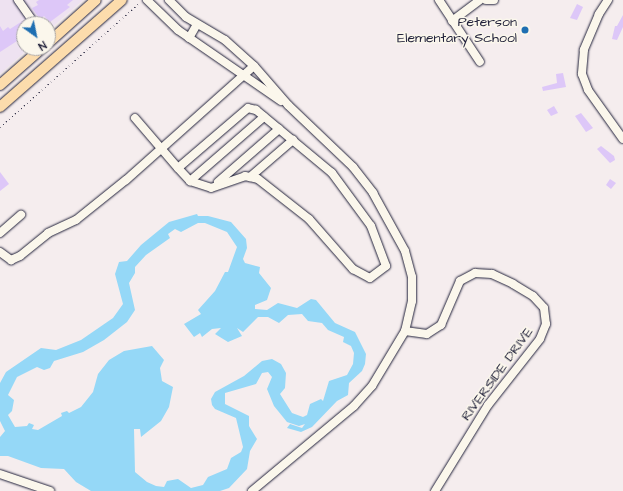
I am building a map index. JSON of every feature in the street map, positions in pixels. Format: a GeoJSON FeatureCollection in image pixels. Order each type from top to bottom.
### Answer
{"type":"FeatureCollection","features":[{"type":"Feature","properties":{"kind":"main road"},"geometry":{"type":"LineString","coordinates":[[56,36],[96,0]]}},
{"type":"Feature","properties":{"kind":"main road"},"geometry":{"type":"LineString","coordinates":[[0,107],[122,0]]}},
{"type":"Feature","properties":{"kind":"main road"},"geometry":{"type":"LineString","coordinates":[[0,85],[33,56]]}},
{"type":"Feature","properties":{"kind":"street"},"geometry":{"type":"LineString","coordinates":[[18,0],[29,16]]}},
{"type":"Feature","properties":{"kind":"street"},"geometry":{"type":"LineString","coordinates":[[147,0],[163,18],[189,38],[208,49],[244,76],[288,105]]}},
{"type":"Feature","properties":{"kind":"street"},"geometry":{"type":"LineString","coordinates":[[169,0],[197,24],[226,40],[254,66],[288,105],[353,167],[373,193],[390,222],[405,251],[412,277],[412,302],[405,331],[372,386],[354,406],[252,491]]}},
{"type":"Feature","properties":{"kind":"street"},"geometry":{"type":"LineString","coordinates":[[439,0],[480,62]]}},
{"type":"Feature","properties":{"kind":"street"},"geometry":{"type":"LineString","coordinates":[[452,20],[480,0]]}},
{"type":"Feature","properties":{"kind":"street"},"geometry":{"type":"LineString","coordinates":[[486,0],[494,0]]}},
{"type":"Feature","properties":{"kind":"street"},"geometry":{"type":"LineString","coordinates":[[608,0],[599,14],[584,50],[582,74],[588,90],[623,139]]}},
{"type":"Feature","properties":{"kind":"street"},"geometry":{"type":"LineString","coordinates":[[189,38],[197,24]]}},
{"type":"Feature","properties":{"kind":"street"},"geometry":{"type":"LineString","coordinates":[[0,252],[11,260],[20,256],[48,232],[76,220],[99,203],[162,149],[254,66]]}},
{"type":"Feature","properties":{"kind":"street"},"geometry":{"type":"LineString","coordinates":[[135,118],[178,168],[190,181],[211,188],[234,178],[258,179],[309,218],[353,269],[370,278],[386,266],[371,226],[356,203],[332,173],[264,116],[248,108],[178,168]]}},
{"type":"Feature","properties":{"kind":"street"},"geometry":{"type":"LineString","coordinates":[[190,181],[264,116]]}},
{"type":"Feature","properties":{"kind":"street"},"geometry":{"type":"LineString","coordinates":[[211,188],[279,130]]}},
{"type":"Feature","properties":{"kind":"street"},"geometry":{"type":"LineString","coordinates":[[250,178],[293,140]]}},
{"type":"Feature","properties":{"kind":"street"},"geometry":{"type":"LineString","coordinates":[[0,233],[21,215]]}},
{"type":"Feature","properties":{"kind":"street","name":"RIVERSIDE DRIVE"},"geometry":{"type":"LineString","coordinates":[[405,331],[428,334],[441,325],[457,286],[464,278],[475,273],[487,273],[513,284],[540,302],[545,312],[546,324],[537,343],[488,405],[435,491]]}},
{"type":"Feature","properties":{"kind":"street"},"geometry":{"type":"LineString","coordinates":[[0,474],[50,491]]}},
{"type":"Feature","properties":{"kind":"path"},"geometry":{"type":"LineString","coordinates":[[0,127],[143,0]]}},
{"type":"Feature","properties":{"kind":"shaded area"},"geometry":{"type":"Polygon","coordinates":[[[0,0],[83,0],[56,24],[56,16],[16,16],[16,56],[20,56],[0,74],[0,0]]]}},
{"type":"Feature","properties":{"kind":"water"},"geometry":{"type":"Polygon","coordinates":[[[197,214],[198,216],[208,216],[231,222],[246,239],[247,248],[243,259],[245,263],[260,267],[259,273],[271,288],[267,300],[255,305],[255,309],[267,310],[278,303],[297,308],[311,299],[316,300],[335,323],[355,332],[366,354],[365,364],[362,371],[349,383],[348,395],[337,401],[312,427],[301,432],[287,428],[290,424],[302,428],[305,424],[299,426],[287,422],[274,406],[267,389],[272,377],[268,372],[262,373],[256,384],[225,393],[225,404],[249,416],[249,426],[257,439],[250,451],[247,469],[229,488],[220,491],[91,491],[76,482],[64,469],[41,468],[8,456],[0,456],[0,437],[5,431],[0,421],[0,383],[6,372],[41,348],[56,350],[81,340],[113,318],[123,304],[115,274],[119,262],[127,261],[141,245],[169,222],[197,214]],[[198,223],[181,232],[175,229],[168,234],[170,238],[146,255],[135,267],[135,273],[129,283],[135,310],[127,322],[104,340],[83,352],[54,361],[50,368],[44,370],[37,367],[17,377],[8,395],[14,400],[12,411],[8,415],[15,427],[27,426],[29,423],[34,425],[32,429],[38,430],[62,416],[61,413],[67,411],[69,413],[81,407],[93,392],[98,374],[109,360],[124,351],[152,346],[164,360],[160,368],[162,381],[173,387],[169,407],[161,421],[141,437],[140,429],[134,429],[135,472],[147,482],[156,486],[164,487],[167,481],[178,479],[191,488],[203,485],[208,477],[227,469],[231,458],[241,452],[243,447],[236,418],[215,409],[212,405],[211,399],[215,392],[244,376],[262,361],[272,359],[281,364],[286,373],[285,388],[280,394],[292,413],[303,417],[307,415],[310,404],[321,399],[323,401],[329,381],[347,375],[353,364],[354,353],[351,346],[343,342],[344,337],[328,330],[322,323],[308,321],[302,314],[288,315],[279,323],[268,317],[258,317],[243,332],[237,328],[242,336],[228,342],[215,334],[221,328],[212,329],[202,337],[200,333],[194,337],[184,324],[201,314],[198,310],[215,291],[225,272],[228,272],[237,247],[227,232],[205,223],[198,223]]]}},
{"type":"Feature","properties":{"kind":"building"},"geometry":{"type":"Polygon","coordinates":[[[39,0],[73,0],[67,5],[70,7],[56,18],[56,16],[38,16],[32,8],[38,5],[36,2],[39,0]]]}},
{"type":"Feature","properties":{"kind":"building"},"geometry":{"type":"Polygon","coordinates":[[[577,4],[583,7],[577,20],[570,18],[577,4]]]}},
{"type":"Feature","properties":{"kind":"building"},"geometry":{"type":"Polygon","coordinates":[[[623,15],[623,27],[617,40],[612,39],[615,26],[617,26],[623,15]]]}},
{"type":"Feature","properties":{"kind":"building"},"geometry":{"type":"Polygon","coordinates":[[[16,25],[16,42],[0,52],[0,26],[3,31],[8,27],[10,29],[16,25]]]}},
{"type":"Feature","properties":{"kind":"building"},"geometry":{"type":"Polygon","coordinates":[[[563,73],[566,87],[543,91],[542,87],[557,83],[556,74],[563,73]]]}},
{"type":"Feature","properties":{"kind":"building"},"geometry":{"type":"Polygon","coordinates":[[[554,106],[558,113],[551,116],[547,110],[554,106]]]}},
{"type":"Feature","properties":{"kind":"building"},"geometry":{"type":"Polygon","coordinates":[[[581,113],[593,128],[586,132],[575,116],[581,113]]]}},
{"type":"Feature","properties":{"kind":"building"},"geometry":{"type":"Polygon","coordinates":[[[601,146],[614,156],[615,160],[610,163],[597,149],[601,146]]]}},
{"type":"Feature","properties":{"kind":"building"},"geometry":{"type":"Polygon","coordinates":[[[0,172],[9,184],[0,191],[0,172]]]}},
{"type":"Feature","properties":{"kind":"building"},"geometry":{"type":"Polygon","coordinates":[[[610,179],[616,183],[611,189],[606,185],[610,179]]]}},
{"type":"Feature","properties":{"kind":"place","name":"Peterson Elementary School"},"geometry":{"type":"Point","coordinates":[525,30]}}]}
